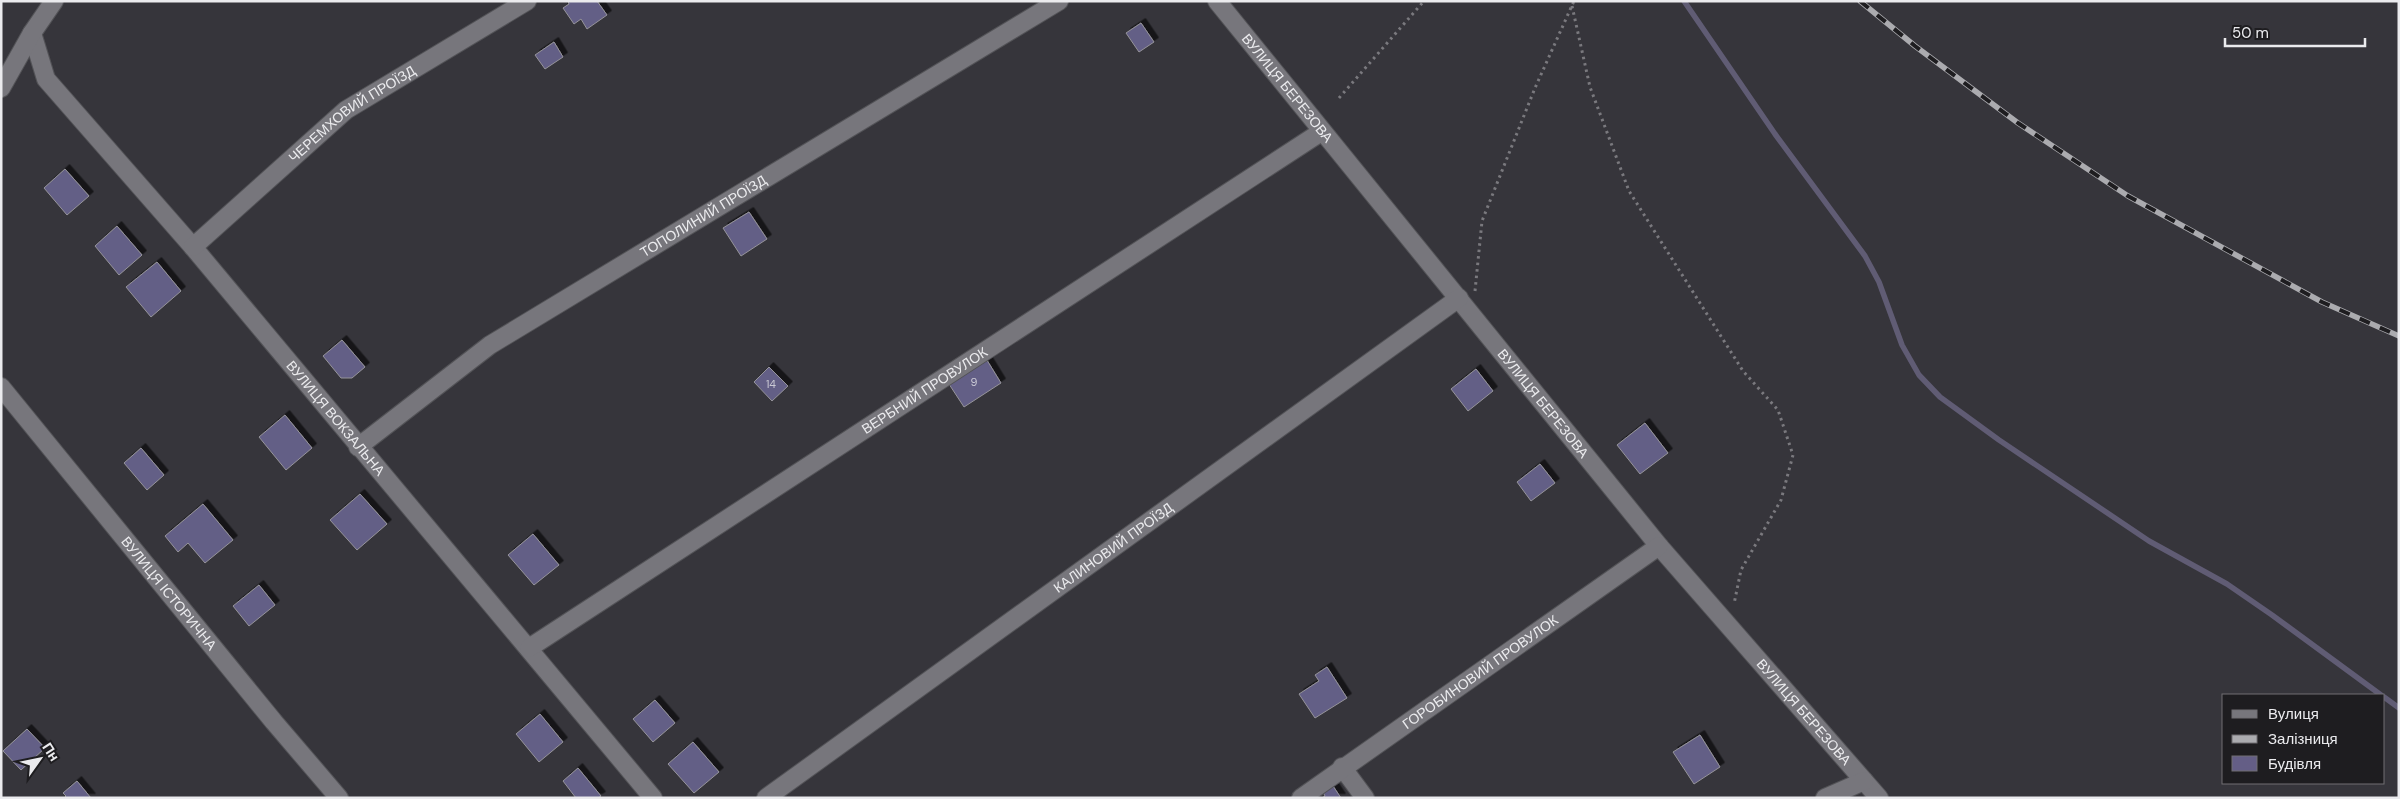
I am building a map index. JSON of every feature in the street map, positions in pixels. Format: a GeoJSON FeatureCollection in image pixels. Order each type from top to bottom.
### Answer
{"type":"FeatureCollection","features":[{"type":"Feature","properties":{"kind":"street"},"geometry":{"type":"LineString","coordinates":[[1,88],[32,33],[54,1]]}},
{"type":"Feature","properties":{"kind":"street","name":"ЧЕРЕМХОВИЙ ПРОЇЗД"},"geometry":{"type":"LineString","coordinates":[[193,247],[346,110],[527,1]]}},
{"type":"Feature","properties":{"kind":"street","name":"ТОПОЛИНИЙ ПРОЇЗД"},"geometry":{"type":"LineString","coordinates":[[358,447],[490,345],[1059,1]]}},
{"type":"Feature","properties":{"kind":"street","name":"ВУЛИЦЯ БЕРЕЗОВА"},"geometry":{"type":"LineString","coordinates":[[1216,1],[1659,546],[1879,798]]}},
{"type":"Feature","properties":{"kind":"street","name":"ВУЛИЦЯ ВОКЗАЛЬНА"},"geometry":{"type":"LineString","coordinates":[[32,33],[46,80],[193,247],[358,447],[529,648],[653,798]]}},
{"type":"Feature","properties":{"kind":"street","name":"ВЕРБНИЙ ПРОВУЛОК"},"geometry":{"type":"LineString","coordinates":[[529,648],[1321,132]]}},
{"type":"Feature","properties":{"kind":"street","name":"КАЛИНОВИЙ ПРОЇЗД"},"geometry":{"type":"LineString","coordinates":[[766,798],[1459,298]]}},
{"type":"Feature","properties":{"kind":"street","name":"ВУЛИЦЯ ІСТОРИЧНА"},"geometry":{"type":"LineString","coordinates":[[1,387],[274,722],[339,798]]}},
{"type":"Feature","properties":{"kind":"street","name":"ГОРОБИНОВИЙ ПРОВУЛОК"},"geometry":{"type":"LineString","coordinates":[[1300,798],[1659,546]]}},
{"type":"Feature","properties":{"kind":"street"},"geometry":{"type":"LineString","coordinates":[[1342,767],[1365,798]]}},
{"type":"Feature","properties":{"kind":"street"},"geometry":{"type":"LineString","coordinates":[[1825,798],[1864,781]]}},
{"type":"Feature","properties":{"kind":"path"},"geometry":{"type":"LineString","coordinates":[[1339,98],[1424,1]]}},
{"type":"Feature","properties":{"kind":"path"},"geometry":{"type":"LineString","coordinates":[[1473,316],[1482,221],[1535,88],[1574,1]]}},
{"type":"Feature","properties":{"kind":"path"},"geometry":{"type":"LineString","coordinates":[[1572,6],[1590,87],[1629,191],[1743,371],[1778,410],[1793,455],[1781,500],[1741,570],[1730,628]]}},
{"type":"Feature","properties":{"kind":"building"},"geometry":{"type":"Polygon","coordinates":[[[568,1],[597,1],[607,15],[587,29],[581,19],[574,24],[563,8],[569,4],[568,1]]]}},
{"type":"Feature","properties":{"kind":"building"},"geometry":{"type":"Polygon","coordinates":[[[1141,23],[1154,42],[1139,52],[1126,33],[1141,23]]]}},
{"type":"Feature","properties":{"kind":"building"},"geometry":{"type":"Polygon","coordinates":[[[554,42],[563,57],[545,69],[535,55],[554,42]]]}},
{"type":"Feature","properties":{"kind":"building"},"geometry":{"type":"Polygon","coordinates":[[[65,169],[89,196],[67,215],[44,188],[65,169]]]}},
{"type":"Feature","properties":{"kind":"building"},"geometry":{"type":"Polygon","coordinates":[[[749,212],[767,239],[741,256],[723,228],[749,212]]]}},
{"type":"Feature","properties":{"kind":"building"},"geometry":{"type":"Polygon","coordinates":[[[117,226],[142,255],[119,275],[95,246],[117,226]]]}},
{"type":"Feature","properties":{"kind":"building"},"geometry":{"type":"Polygon","coordinates":[[[157,262],[181,291],[151,317],[126,287],[157,262]]]}},
{"type":"Feature","properties":{"kind":"building"},"geometry":{"type":"Polygon","coordinates":[[[342,340],[365,367],[352,378],[341,378],[323,356],[342,340]]]}},
{"type":"Feature","properties":{"kind":"building"},"geometry":{"type":"Polygon","coordinates":[[[985,357],[1001,383],[964,407],[947,381],[985,357]]]}},
{"type":"Feature","properties":{"kind":"building"},"geometry":{"type":"Polygon","coordinates":[[[769,367],[788,386],[772,401],[754,382],[769,367]]]}},
{"type":"Feature","properties":{"kind":"building"},"geometry":{"type":"Polygon","coordinates":[[[1476,369],[1493,391],[1468,411],[1451,389],[1476,369]]]}},
{"type":"Feature","properties":{"kind":"building"},"geometry":{"type":"Polygon","coordinates":[[[285,415],[312,448],[286,470],[259,437],[285,415]]]}},
{"type":"Feature","properties":{"kind":"building"},"geometry":{"type":"Polygon","coordinates":[[[1645,423],[1668,453],[1640,474],[1617,445],[1645,423]]]}},
{"type":"Feature","properties":{"kind":"building"},"geometry":{"type":"Polygon","coordinates":[[[141,448],[164,475],[147,490],[124,463],[141,448]]]}},
{"type":"Feature","properties":{"kind":"building"},"geometry":{"type":"Polygon","coordinates":[[[1540,464],[1555,483],[1531,501],[1517,482],[1540,464]]]}},
{"type":"Feature","properties":{"kind":"building"},"geometry":{"type":"Polygon","coordinates":[[[360,494],[387,524],[357,550],[330,520],[360,494]]]}},
{"type":"Feature","properties":{"kind":"building"},"geometry":{"type":"Polygon","coordinates":[[[203,504],[233,540],[205,563],[188,543],[178,552],[165,536],[203,504]]]}},
{"type":"Feature","properties":{"kind":"building"},"geometry":{"type":"Polygon","coordinates":[[[533,534],[559,565],[534,585],[508,555],[533,534]]]}},
{"type":"Feature","properties":{"kind":"building"},"geometry":{"type":"Polygon","coordinates":[[[259,585],[275,605],[249,626],[233,606],[259,585]]]}},
{"type":"Feature","properties":{"kind":"building"},"geometry":{"type":"Polygon","coordinates":[[[1327,667],[1347,698],[1315,718],[1299,694],[1319,681],[1315,675],[1327,667]]]}},
{"type":"Feature","properties":{"kind":"building"},"geometry":{"type":"Polygon","coordinates":[[[655,700],[675,723],[653,742],[633,719],[655,700]]]}},
{"type":"Feature","properties":{"kind":"building"},"geometry":{"type":"Polygon","coordinates":[[[540,714],[563,742],[539,762],[516,734],[540,714]]]}},
{"type":"Feature","properties":{"kind":"building"},"geometry":{"type":"Polygon","coordinates":[[[27,729],[45,748],[21,770],[3,751],[27,729]]]}},
{"type":"Feature","properties":{"kind":"building"},"geometry":{"type":"Polygon","coordinates":[[[1700,735],[1720,767],[1694,784],[1673,752],[1700,735]]]}},
{"type":"Feature","properties":{"kind":"building"},"geometry":{"type":"Polygon","coordinates":[[[693,742],[719,772],[694,793],[668,764],[693,742]]]}},
{"type":"Feature","properties":{"kind":"building"},"geometry":{"type":"Polygon","coordinates":[[[578,768],[601,796],[598,798],[576,798],[563,781],[578,768]]]}},
{"type":"Feature","properties":{"kind":"building"},"geometry":{"type":"Polygon","coordinates":[[[77,781],[91,798],[64,798],[66,796],[63,793],[77,781]]]}},
{"type":"Feature","properties":{"kind":"building"},"geometry":{"type":"Polygon","coordinates":[[[1333,786],[1341,798],[1322,798],[1325,796],[1323,792],[1333,786]]]}},
{"type":"Feature","properties":{"kind":"waterway"},"geometry":{"type":"LineString","coordinates":[[1684,1],[1775,134],[1865,256],[1879,282],[1902,345],[1919,375],[1940,397],[1999,440],[2149,541],[2227,584],[2380,694]]}},
{"type":"Feature","properties":{"kind":"waterway"},"geometry":{"type":"LineString","coordinates":[[2385,698],[2399,708]]}},
{"type":"Feature","properties":{"kind":"railway"},"geometry":{"type":"LineString","coordinates":[[1860,1],[1915,46],[2018,123],[2128,196],[2322,302],[2399,336]]}}]}
